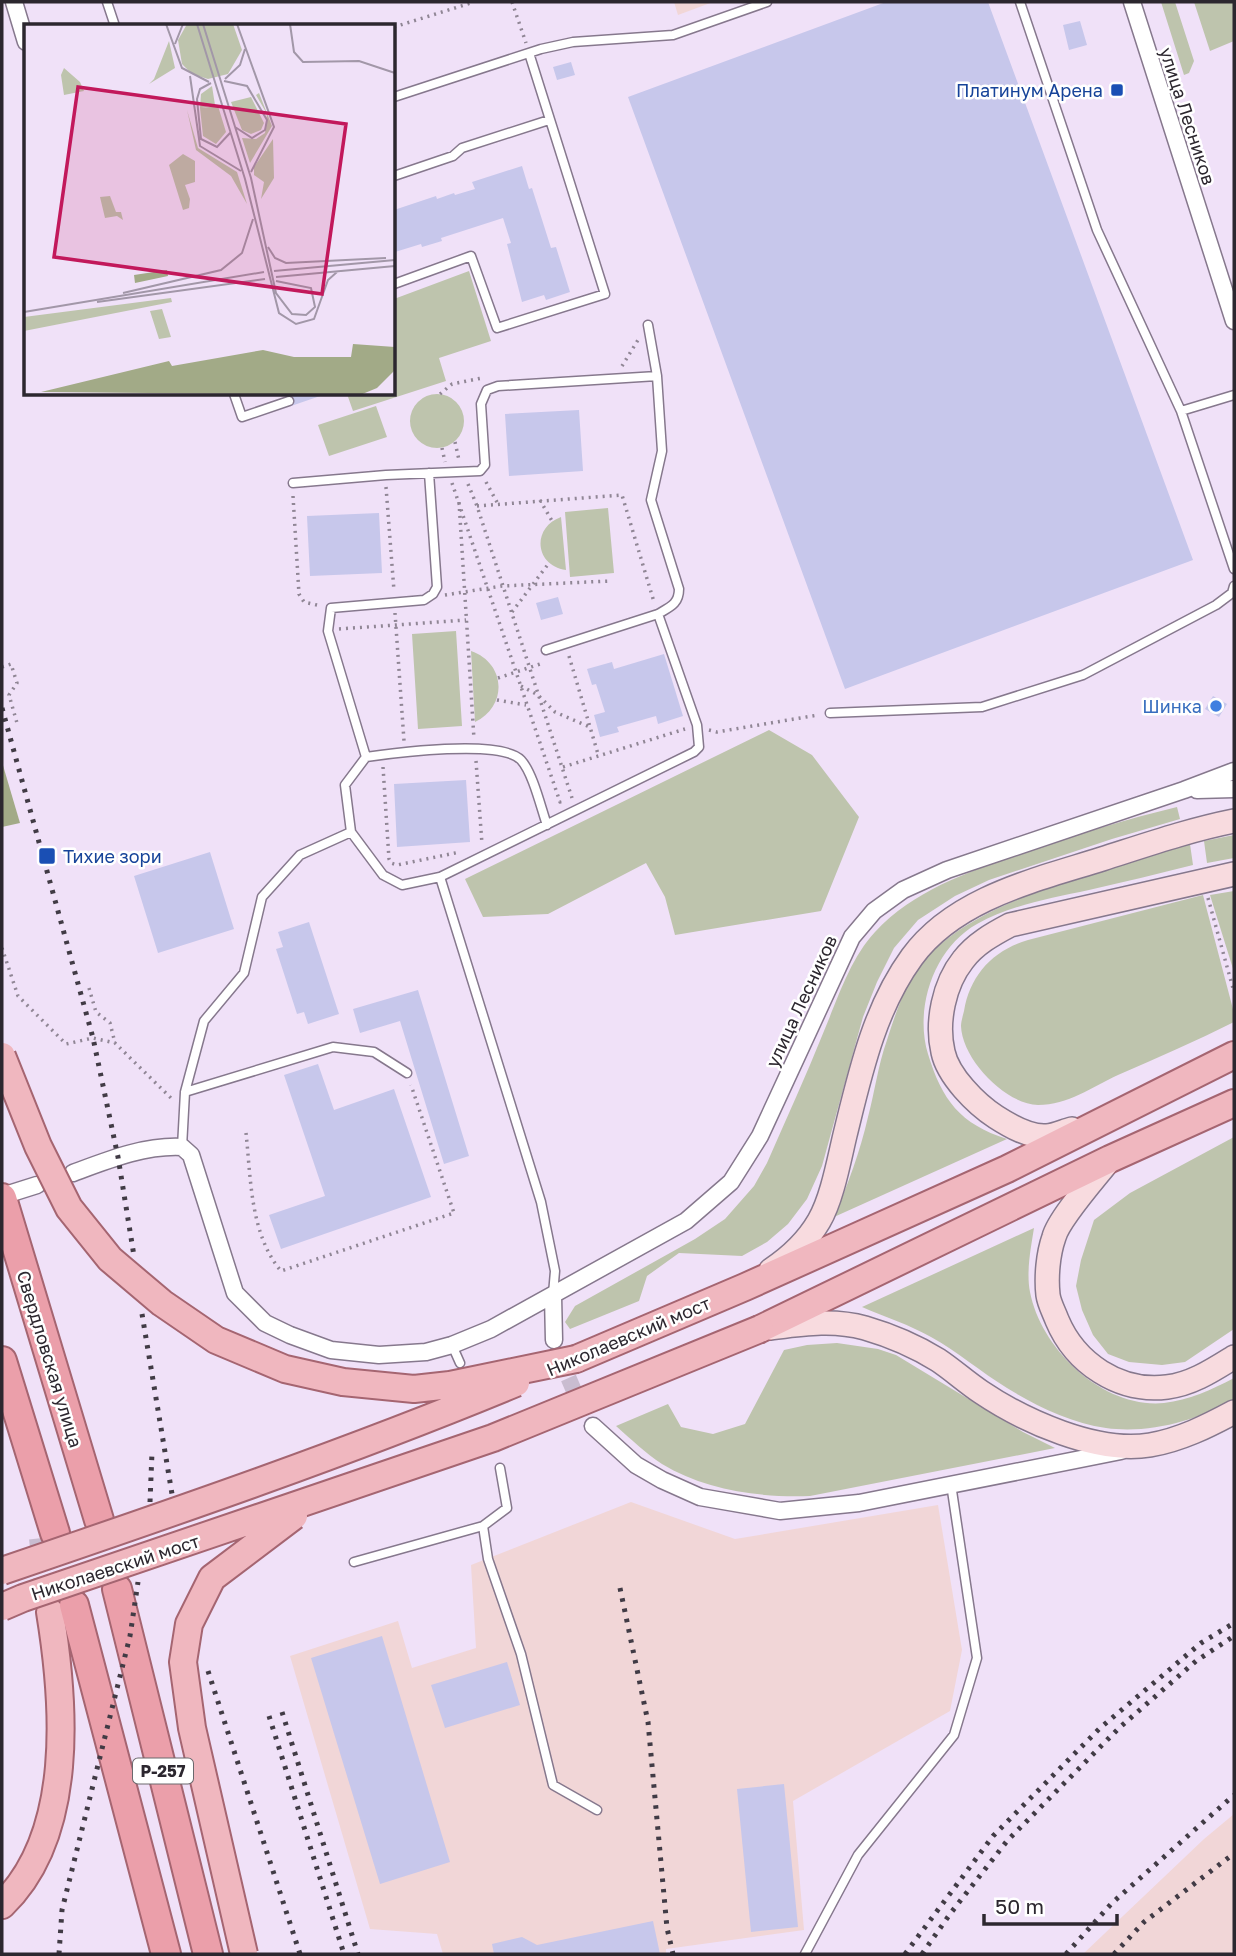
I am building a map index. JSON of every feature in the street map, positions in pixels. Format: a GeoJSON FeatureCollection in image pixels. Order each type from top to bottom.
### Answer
{"type":"FeatureCollection","features":[{"type":"Feature","properties":{"kind":"highway","name":"Свердловская улица"},"geometry":{"type":"LineString","coordinates":[[2,1197],[99,1520]]}},
{"type":"Feature","properties":{"kind":"highway"},"geometry":{"type":"LineString","coordinates":[[2,1361],[48,1536]]}},
{"type":"Feature","properties":{"kind":"highway","name":"Р-257"},"geometry":{"type":"LineString","coordinates":[[117,1589],[208,1954]]}},
{"type":"Feature","properties":{"kind":"highway","name":"Р-257"},"geometry":{"type":"LineString","coordinates":[[62,1608],[166,1954]]}},
{"type":"Feature","properties":{"kind":"main road"},"geometry":{"type":"LineString","coordinates":[[745,1287],[787,1259],[819,1221],[834,1178],[866,1054],[886,1003],[912,957],[935,931],[974,906],[1015,887],[1193,830],[1234,821]]}},
{"type":"Feature","properties":{"kind":"main road"},"geometry":{"type":"LineString","coordinates":[[1096,1123],[1046,1136],[1016,1129],[981,1107],[962,1088],[943,1053],[942,1023],[946,988],[954,972],[965,957],[987,937],[1010,925],[1234,874]]}},
{"type":"Feature","properties":{"kind":"main road","name":"Николаевский мост"},"geometry":{"type":"LineString","coordinates":[[2,1571],[246,1488],[415,1425],[576,1359],[745,1287],[1007,1169],[1234,1055]]}},
{"type":"Feature","properties":{"kind":"main road"},"geometry":{"type":"LineString","coordinates":[[2,1056],[38,1146],[69,1208],[110,1259],[162,1303],[216,1340],[285,1368],[343,1382],[414,1389],[450,1385],[576,1359]]}},
{"type":"Feature","properties":{"kind":"main road","name":"Николаевский мост"},"geometry":{"type":"LineString","coordinates":[[2,1607],[493,1438],[760,1329],[1110,1159],[1234,1103]]}},
{"type":"Feature","properties":{"kind":"main road"},"geometry":{"type":"LineString","coordinates":[[1110,1159],[1054,1235],[1048,1269],[1048,1298],[1065,1338],[1085,1360],[1114,1380],[1144,1387],[1166,1388],[1187,1383],[1234,1357]]}},
{"type":"Feature","properties":{"kind":"main road"},"geometry":{"type":"LineString","coordinates":[[760,1329],[820,1322],[864,1328],[936,1359],[984,1394],[1030,1418],[1074,1438],[1103,1445],[1149,1445],[1196,1432],[1234,1412]]}},
{"type":"Feature","properties":{"kind":"main road"},"geometry":{"type":"LineString","coordinates":[[2,1368],[48,1536]]}},
{"type":"Feature","properties":{"kind":"main road"},"geometry":{"type":"LineString","coordinates":[[244,1954],[192,1728],[183,1662],[189,1624],[212,1577],[315,1500]]}},
{"type":"Feature","properties":{"kind":"main road"},"geometry":{"type":"LineString","coordinates":[[2,1905],[31,1871],[50,1825],[60,1751],[62,1608]]}},
{"type":"Feature","properties":{"kind":"street"},"geometry":{"type":"LineString","coordinates":[[14,2],[24,35]]}},
{"type":"Feature","properties":{"kind":"street","name":"улица Лесников"},"geometry":{"type":"LineString","coordinates":[[1132,2],[1234,321]]}},
{"type":"Feature","properties":{"kind":"street","name":"улица Лесников"},"geometry":{"type":"LineString","coordinates":[[182,1147],[191,1155],[235,1293],[265,1323],[331,1350],[379,1356],[426,1352],[452,1345],[491,1329],[687,1221],[731,1182],[760,1136],[852,937],[874,911],[903,890],[947,870],[1234,771]]}},
{"type":"Feature","properties":{"kind":"street"},"geometry":{"type":"LineString","coordinates":[[1184,790],[1234,789]]}},
{"type":"Feature","properties":{"kind":"street"},"geometry":{"type":"LineString","coordinates":[[73,1173],[117,1157],[167,1146],[182,1147]]}},
{"type":"Feature","properties":{"kind":"street"},"geometry":{"type":"LineString","coordinates":[[2,1197],[37,1185]]}},
{"type":"Feature","properties":{"kind":"street"},"geometry":{"type":"LineString","coordinates":[[553,1296],[554,1340]]}},
{"type":"Feature","properties":{"kind":"street"},"geometry":{"type":"LineString","coordinates":[[593,1426],[636,1465],[662,1480],[700,1497],[780,1511],[859,1503],[1149,1445]]}},
{"type":"Feature","properties":{"kind":"lane"},"geometry":{"type":"LineString","coordinates":[[107,2],[114,24]]}},
{"type":"Feature","properties":{"kind":"lane"},"geometry":{"type":"LineString","coordinates":[[396,96],[529,53],[573,42],[673,35],[767,2]]}},
{"type":"Feature","properties":{"kind":"lane"},"geometry":{"type":"LineString","coordinates":[[1020,2],[1097,229],[1181,411],[1234,569]]}},
{"type":"Feature","properties":{"kind":"lane"},"geometry":{"type":"LineString","coordinates":[[396,283],[471,256],[497,328],[605,293],[529,53]]}},
{"type":"Feature","properties":{"kind":"lane"},"geometry":{"type":"LineString","coordinates":[[396,175],[453,156],[462,148],[549,120]]}},
{"type":"Feature","properties":{"kind":"lane"},"geometry":{"type":"LineString","coordinates":[[545,650],[658,614],[675,604],[679,597],[651,499],[662,451],[657,376],[648,325]]}},
{"type":"Feature","properties":{"kind":"lane"},"geometry":{"type":"LineString","coordinates":[[293,483],[480,471],[485,465],[481,404],[487,390],[498,386],[657,376]]}},
{"type":"Feature","properties":{"kind":"lane"},"geometry":{"type":"LineString","coordinates":[[1181,411],[1234,395]]}},
{"type":"Feature","properties":{"kind":"lane"},"geometry":{"type":"LineString","coordinates":[[235,396],[242,417],[289,401]]}},
{"type":"Feature","properties":{"kind":"lane"},"geometry":{"type":"LineString","coordinates":[[366,757],[328,631],[331,608],[424,600],[433,594],[438,587],[429,473]]}},
{"type":"Feature","properties":{"kind":"lane"},"geometry":{"type":"LineString","coordinates":[[830,713],[982,707],[1083,675],[1216,605],[1232,593],[1234,586]]}},
{"type":"Feature","properties":{"kind":"lane"},"geometry":{"type":"LineString","coordinates":[[547,825],[526,767],[514,754],[475,747],[366,757],[345,785],[351,832],[383,875],[402,885],[440,877],[482,857],[547,825],[694,752],[699,747],[697,726],[658,614]]}},
{"type":"Feature","properties":{"kind":"lane"},"geometry":{"type":"LineString","coordinates":[[182,1147],[185,1092],[204,1021],[244,973],[262,897],[300,855],[351,832]]}},
{"type":"Feature","properties":{"kind":"lane"},"geometry":{"type":"LineString","coordinates":[[440,877],[541,1202],[555,1271],[553,1296]]}},
{"type":"Feature","properties":{"kind":"lane"},"geometry":{"type":"LineString","coordinates":[[185,1092],[333,1047],[374,1052],[407,1073]]}},
{"type":"Feature","properties":{"kind":"lane"},"geometry":{"type":"LineString","coordinates":[[452,1345],[460,1363]]}},
{"type":"Feature","properties":{"kind":"lane"},"geometry":{"type":"LineString","coordinates":[[354,1562],[483,1526],[507,1508],[500,1468]]}},
{"type":"Feature","properties":{"kind":"lane"},"geometry":{"type":"LineString","coordinates":[[805,1954],[858,1855],[954,1735],[970,1684],[977,1658],[951,1484]]}},
{"type":"Feature","properties":{"kind":"lane"},"geometry":{"type":"LineString","coordinates":[[483,1526],[488,1559],[521,1654],[553,1785],[597,1810]]}},
{"type":"Feature","properties":{"kind":"path"},"geometry":{"type":"LineString","coordinates":[[396,26],[474,2]]}},
{"type":"Feature","properties":{"kind":"path"},"geometry":{"type":"LineString","coordinates":[[512,2],[529,53]]}},
{"type":"Feature","properties":{"kind":"path"},"geometry":{"type":"LineString","coordinates":[[442,448],[447,472],[458,497],[560,802],[573,797],[477,506],[462,471],[455,442]]}},
{"type":"Feature","properties":{"kind":"path"},"geometry":{"type":"LineString","coordinates":[[480,471],[498,504]]}},
{"type":"Feature","properties":{"kind":"path"},"geometry":{"type":"LineString","coordinates":[[293,483],[299,594],[304,602],[331,608]]}},
{"type":"Feature","properties":{"kind":"path"},"geometry":{"type":"LineString","coordinates":[[477,506],[622,495],[658,614]]}},
{"type":"Feature","properties":{"kind":"path"},"geometry":{"type":"LineString","coordinates":[[458,497],[482,857]]}},
{"type":"Feature","properties":{"kind":"path"},"geometry":{"type":"LineString","coordinates":[[540,500],[552,521]]}},
{"type":"Feature","properties":{"kind":"path"},"geometry":{"type":"LineString","coordinates":[[512,612],[549,564]]}},
{"type":"Feature","properties":{"kind":"path"},"geometry":{"type":"LineString","coordinates":[[464,591],[502,586],[610,581]]}},
{"type":"Feature","properties":{"kind":"path"},"geometry":{"type":"LineString","coordinates":[[328,631],[466,620]]}},
{"type":"Feature","properties":{"kind":"path"},"geometry":{"type":"LineString","coordinates":[[566,644],[598,754]]}},
{"type":"Feature","properties":{"kind":"path"},"geometry":{"type":"LineString","coordinates":[[498,678],[547,662],[545,650]]}},
{"type":"Feature","properties":{"kind":"path"},"geometry":{"type":"LineString","coordinates":[[2,667],[11,664],[17,682],[9,695],[17,723]]}},
{"type":"Feature","properties":{"kind":"path"},"geometry":{"type":"LineString","coordinates":[[520,687],[538,695],[555,712],[590,727]]}},
{"type":"Feature","properties":{"kind":"path"},"geometry":{"type":"LineString","coordinates":[[497,700],[527,706]]}},
{"type":"Feature","properties":{"kind":"path"},"geometry":{"type":"LineString","coordinates":[[563,767],[598,754],[697,726],[717,732],[830,713]]}},
{"type":"Feature","properties":{"kind":"path"},"geometry":{"type":"LineString","coordinates":[[382,755],[391,863],[397,865],[482,847]]}},
{"type":"Feature","properties":{"kind":"path"},"geometry":{"type":"LineString","coordinates":[[1206,893],[1234,992]]}},
{"type":"Feature","properties":{"kind":"path"},"geometry":{"type":"LineString","coordinates":[[2,948],[18,996],[66,1044],[93,1038],[115,1043]]}},
{"type":"Feature","properties":{"kind":"path"},"geometry":{"type":"LineString","coordinates":[[89,988],[96,1012],[110,1023],[115,1043],[184,1111]]}},
{"type":"Feature","properties":{"kind":"path"},"geometry":{"type":"LineString","coordinates":[[246,1133],[256,1216],[270,1257],[281,1271],[454,1213],[407,1073]]}},
{"type":"Feature","properties":{"kind":"shaded area"},"geometry":{"type":"Polygon","coordinates":[[[674,2],[713,2],[678,15],[674,2]]]}},
{"type":"Feature","properties":{"kind":"shaded area"},"geometry":{"type":"Polygon","coordinates":[[[631,1502],[735,1539],[938,1505],[962,1650],[950,1711],[793,1801],[804,1930],[666,1949],[666,1954],[443,1954],[437,1934],[370,1929],[290,1656],[398,1621],[412,1668],[476,1648],[471,1565],[631,1502]]]}},
{"type":"Feature","properties":{"kind":"shaded area"},"geometry":{"type":"Polygon","coordinates":[[[1234,1814],[1234,1954],[1083,1954],[1204,1839],[1234,1814]]]}},
{"type":"Feature","properties":{"kind":"green space"},"geometry":{"type":"Polygon","coordinates":[[[1161,2],[1175,2],[1194,61],[1189,73],[1184,75],[1161,2]]]}},
{"type":"Feature","properties":{"kind":"green space"},"geometry":{"type":"Polygon","coordinates":[[[1194,2],[1234,2],[1234,41],[1210,51],[1194,2]]]}},
{"type":"Feature","properties":{"kind":"green space"},"geometry":{"type":"Polygon","coordinates":[[[469,271],[491,341],[439,358],[446,381],[353,411],[348,396],[396,396],[396,298],[469,271]]]}},
{"type":"Feature","properties":{"kind":"green space"},"geometry":{"type":"Polygon","coordinates":[[[437,394],[456,402],[464,421],[456,440],[437,448],[418,440],[410,421],[418,402],[437,394]]]}},
{"type":"Feature","properties":{"kind":"green space"},"geometry":{"type":"Polygon","coordinates":[[[376,406],[387,437],[329,456],[318,425],[376,406]]]}},
{"type":"Feature","properties":{"kind":"green space"},"geometry":{"type":"Polygon","coordinates":[[[608,508],[614,573],[570,577],[565,512],[608,508]]]}},
{"type":"Feature","properties":{"kind":"green space"},"geometry":{"type":"Polygon","coordinates":[[[561,517],[566,570],[548,562],[541,546],[545,529],[561,517]]]}},
{"type":"Feature","properties":{"kind":"green space"},"geometry":{"type":"Polygon","coordinates":[[[456,631],[462,726],[418,729],[412,634],[456,631]]]}},
{"type":"Feature","properties":{"kind":"green space"},"geometry":{"type":"Polygon","coordinates":[[[471,651],[491,665],[499,685],[493,706],[475,722],[471,651]]]}},
{"type":"Feature","properties":{"kind":"green space"},"geometry":{"type":"Polygon","coordinates":[[[769,730],[812,755],[859,817],[821,911],[675,935],[665,897],[646,863],[548,914],[483,917],[465,879],[769,730]]]}},
{"type":"Feature","properties":{"kind":"green space"},"geometry":{"type":"Polygon","coordinates":[[[2,762],[20,823],[2,827],[2,762]]]}},
{"type":"Feature","properties":{"kind":"green space"},"geometry":{"type":"Polygon","coordinates":[[[1177,807],[1180,819],[989,880],[955,896],[918,920],[894,948],[877,982],[863,1017],[822,1166],[807,1199],[788,1224],[767,1242],[742,1256],[679,1253],[647,1276],[639,1301],[570,1329],[565,1322],[575,1306],[695,1239],[725,1219],[754,1186],[767,1163],[858,954],[891,917],[927,892],[967,873],[1084,833],[1177,807]]]}},
{"type":"Feature","properties":{"kind":"green space"},"geometry":{"type":"Polygon","coordinates":[[[1234,835],[1234,858],[1207,863],[1204,841],[1234,835]]]}},
{"type":"Feature","properties":{"kind":"green space"},"geometry":{"type":"Polygon","coordinates":[[[1190,844],[1193,865],[1017,907],[977,924],[949,948],[931,981],[926,999],[924,1036],[928,1054],[940,1085],[955,1108],[977,1126],[1007,1139],[834,1217],[861,1143],[893,1020],[922,963],[946,940],[975,920],[1009,903],[1084,875],[1190,844]]]}},
{"type":"Feature","properties":{"kind":"green space"},"geometry":{"type":"Polygon","coordinates":[[[1234,891],[1234,972],[1210,895],[1234,891]]]}},
{"type":"Feature","properties":{"kind":"green space"},"geometry":{"type":"Polygon","coordinates":[[[1203,895],[1234,1013],[1234,1022],[1059,1102],[1038,1105],[1025,1103],[1012,1097],[987,1078],[969,1052],[963,1039],[961,1023],[972,986],[994,957],[1015,944],[1028,940],[1203,895]]]}},
{"type":"Feature","properties":{"kind":"green space"},"geometry":{"type":"Polygon","coordinates":[[[1234,1137],[1234,1329],[1185,1362],[1162,1365],[1129,1362],[1108,1354],[1093,1335],[1082,1310],[1076,1286],[1094,1220],[1130,1193],[1234,1137]]]}},
{"type":"Feature","properties":{"kind":"green space"},"geometry":{"type":"Polygon","coordinates":[[[1034,1228],[1029,1276],[1036,1313],[1061,1354],[1078,1371],[1098,1386],[1141,1402],[1164,1403],[1182,1400],[1234,1378],[1234,1399],[1205,1414],[1172,1424],[1139,1429],[1093,1426],[1054,1413],[1030,1401],[931,1337],[862,1307],[1034,1228]]]}},
{"type":"Feature","properties":{"kind":"green space"},"geometry":{"type":"Polygon","coordinates":[[[837,1343],[878,1349],[896,1355],[1023,1432],[1055,1448],[810,1496],[772,1496],[715,1486],[679,1473],[662,1464],[616,1426],[668,1404],[681,1427],[713,1434],[745,1424],[784,1350],[837,1343]]]}},
{"type":"Feature","properties":{"kind":"building"},"geometry":{"type":"Polygon","coordinates":[[[886,2],[988,2],[1193,560],[845,689],[628,97],[886,2]]]}},
{"type":"Feature","properties":{"kind":"building"},"geometry":{"type":"Polygon","coordinates":[[[1080,21],[1087,45],[1069,50],[1063,25],[1080,21]]]}},
{"type":"Feature","properties":{"kind":"building"},"geometry":{"type":"Polygon","coordinates":[[[571,62],[575,75],[557,80],[553,67],[571,62]]]}},
{"type":"Feature","properties":{"kind":"building"},"geometry":{"type":"Polygon","coordinates":[[[522,166],[551,248],[556,247],[570,292],[546,300],[544,295],[522,302],[507,244],[511,243],[503,218],[441,238],[442,241],[396,252],[396,209],[436,196],[437,199],[475,189],[472,182],[522,166]]]}},
{"type":"Feature","properties":{"kind":"building"},"geometry":{"type":"Polygon","coordinates":[[[288,396],[320,396],[291,406],[288,396]]]}},
{"type":"Feature","properties":{"kind":"building"},"geometry":{"type":"Polygon","coordinates":[[[579,410],[583,471],[509,476],[505,414],[579,410]]]}},
{"type":"Feature","properties":{"kind":"building"},"geometry":{"type":"Polygon","coordinates":[[[379,513],[382,573],[310,576],[307,516],[379,513]]]}},
{"type":"Feature","properties":{"kind":"building"},"geometry":{"type":"Polygon","coordinates":[[[558,597],[563,614],[541,620],[536,603],[558,597]]]}},
{"type":"Feature","properties":{"kind":"building"},"geometry":{"type":"Polygon","coordinates":[[[664,654],[683,716],[658,724],[656,716],[617,727],[619,732],[600,737],[594,715],[605,712],[596,684],[592,685],[587,669],[612,662],[614,669],[664,654]]]}},
{"type":"Feature","properties":{"kind":"building","name":"Шинка"},"geometry":{"type":"Polygon","coordinates":[[[1213,696],[1227,704],[1219,717],[1205,709],[1213,696]]]}},
{"type":"Feature","properties":{"kind":"building"},"geometry":{"type":"Polygon","coordinates":[[[466,780],[470,842],[397,847],[394,784],[466,780]]]}},
{"type":"Feature","properties":{"kind":"building"},"geometry":{"type":"Polygon","coordinates":[[[210,852],[234,929],[158,953],[134,876],[210,852]]]}},
{"type":"Feature","properties":{"kind":"building"},"geometry":{"type":"Polygon","coordinates":[[[309,922],[339,1014],[308,1024],[304,1012],[297,1014],[276,949],[283,947],[278,932],[309,922]]]}},
{"type":"Feature","properties":{"kind":"building"},"geometry":{"type":"Polygon","coordinates":[[[418,990],[469,1156],[444,1164],[400,1021],[360,1033],[353,1009],[418,990]]]}},
{"type":"Feature","properties":{"kind":"building"},"geometry":{"type":"Polygon","coordinates":[[[318,1064],[334,1110],[394,1089],[431,1197],[281,1249],[269,1215],[325,1196],[284,1075],[318,1064]]]}},
{"type":"Feature","properties":{"kind":"building"},"geometry":{"type":"Polygon","coordinates":[[[382,1636],[450,1862],[380,1884],[311,1658],[382,1636]]]}},
{"type":"Feature","properties":{"kind":"building"},"geometry":{"type":"Polygon","coordinates":[[[507,1662],[520,1705],[445,1728],[431,1685],[507,1662]]]}},
{"type":"Feature","properties":{"kind":"building"},"geometry":{"type":"Polygon","coordinates":[[[784,1784],[798,1927],[751,1932],[737,1789],[784,1784]]]}},
{"type":"Feature","properties":{"kind":"building"},"geometry":{"type":"Polygon","coordinates":[[[653,1921],[660,1954],[494,1954],[492,1944],[522,1937],[537,1945],[653,1921]]]}},
{"type":"Feature","properties":{"kind":"tunnel"},"geometry":{"type":"LineString","coordinates":[[559,1356],[581,1407],[593,1426]]}},
{"type":"Feature","properties":{"kind":"tunnel"},"geometry":{"type":"LineString","coordinates":[[42,1538],[50,1610]]}},
{"type":"Feature","properties":{"kind":"railway"},"geometry":{"type":"LineString","coordinates":[[2,708],[93,1038],[118,1157],[134,1256]]}},
{"type":"Feature","properties":{"kind":"railway"},"geometry":{"type":"LineString","coordinates":[[142,1314],[172,1494]]}},
{"type":"Feature","properties":{"kind":"railway"},"geometry":{"type":"LineString","coordinates":[[150,1502],[152,1452]]}},
{"type":"Feature","properties":{"kind":"railway"},"geometry":{"type":"LineString","coordinates":[[59,1954],[62,1910],[130,1636],[138,1582]]}},
{"type":"Feature","properties":{"kind":"railway"},"geometry":{"type":"LineString","coordinates":[[620,1588],[648,1722],[667,1928],[673,1954]]}},
{"type":"Feature","properties":{"kind":"railway"},"geometry":{"type":"LineString","coordinates":[[905,1954],[993,1836],[1099,1729],[1201,1643],[1234,1623]]}},
{"type":"Feature","properties":{"kind":"railway"},"geometry":{"type":"LineString","coordinates":[[922,1954],[1007,1841],[1119,1728],[1196,1661],[1234,1636]]}},
{"type":"Feature","properties":{"kind":"railway"},"geometry":{"type":"LineString","coordinates":[[208,1671],[300,1954]]}},
{"type":"Feature","properties":{"kind":"railway"},"geometry":{"type":"LineString","coordinates":[[282,1712],[358,1954]]}},
{"type":"Feature","properties":{"kind":"railway"},"geometry":{"type":"LineString","coordinates":[[269,1716],[344,1954]]}},
{"type":"Feature","properties":{"kind":"railway"},"geometry":{"type":"LineString","coordinates":[[1066,1954],[1112,1903],[1234,1795]]}},
{"type":"Feature","properties":{"kind":"railway"},"geometry":{"type":"LineString","coordinates":[[1114,1954],[1144,1922],[1232,1855]]}},
{"type":"Feature","properties":{"kind":"place","name":"Платинум Арена"},"geometry":{"type":"Point","coordinates":[1117,90]}},
{"type":"Feature","properties":{"kind":"place","name":"Шинка"},"geometry":{"type":"Point","coordinates":[1216,706]}},
{"type":"Feature","properties":{"kind":"place","name":"Тихие зори"},"geometry":{"type":"Point","coordinates":[47,856]}}]}
